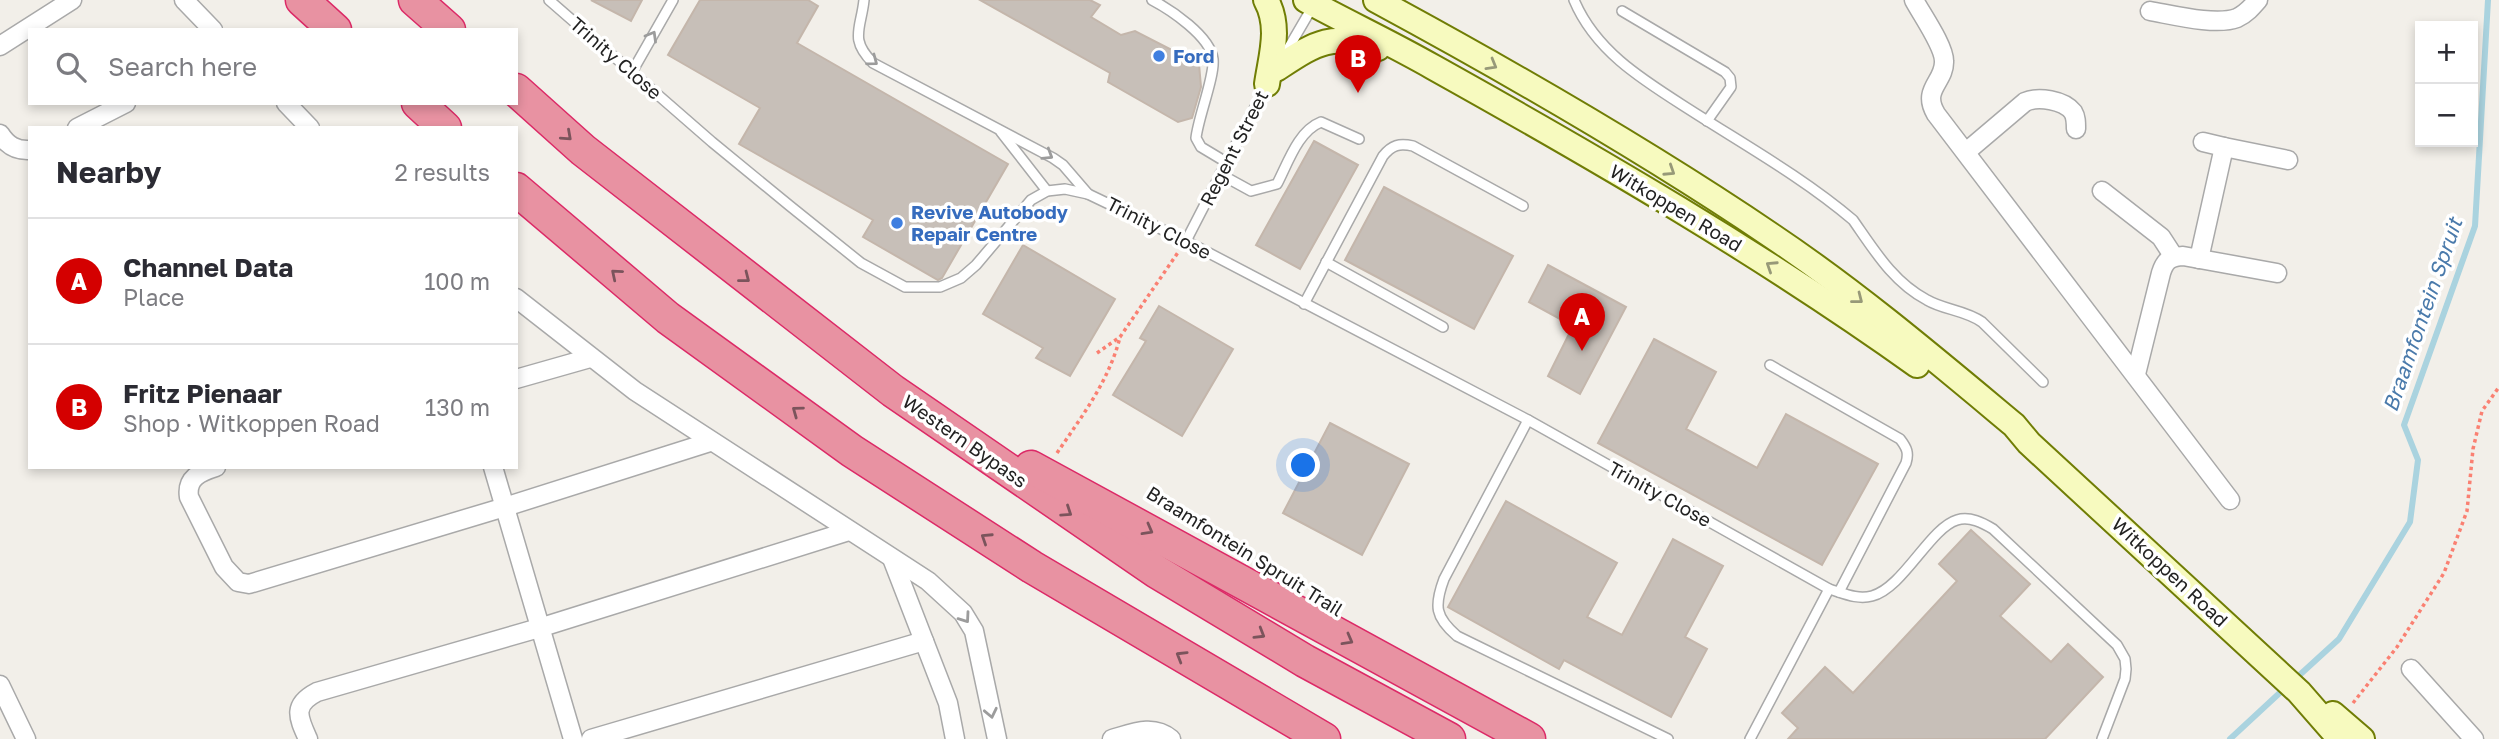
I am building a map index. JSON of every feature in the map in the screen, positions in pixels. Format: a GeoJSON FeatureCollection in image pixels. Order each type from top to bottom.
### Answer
{"type":"FeatureCollection","features":[{"type":"Feature","properties":{"kind":"highway"},"geometry":{"type":"LineString","coordinates":[[302,0],[333,28]]}},
{"type":"Feature","properties":{"kind":"highway"},"geometry":{"type":"LineString","coordinates":[[415,0],[447,28]]}},
{"type":"Feature","properties":{"kind":"highway","name":"Western Bypass"},"geometry":{"type":"LineString","coordinates":[[518,92],[583,150],[892,391],[936,419],[1066,512],[1157,572],[1305,661],[1449,739]]}},
{"type":"Feature","properties":{"kind":"highway"},"geometry":{"type":"LineString","coordinates":[[420,105],[443,126]]}},
{"type":"Feature","properties":{"kind":"highway"},"geometry":{"type":"LineString","coordinates":[[518,191],[668,318],[852,451],[1032,567],[1324,739]]}},
{"type":"Feature","properties":{"kind":"highway"},"geometry":{"type":"LineString","coordinates":[[936,419],[1069,487],[1529,739]]}},
{"type":"Feature","properties":{"kind":"main road"},"geometry":{"type":"LineString","coordinates":[[1266,0],[1273,18],[1274,30],[1272,77]]}},
{"type":"Feature","properties":{"kind":"main road","name":"Witkoppen Road"},"geometry":{"type":"LineString","coordinates":[[1376,0],[1564,106],[1773,237],[1839,285],[2014,425],[2029,443],[2305,698],[2323,723],[2362,739]]}},
{"type":"Feature","properties":{"kind":"main road"},"geometry":{"type":"LineString","coordinates":[[1394,0],[1433,31]]}},
{"type":"Feature","properties":{"kind":"main road","name":"Witkoppen Road"},"geometry":{"type":"LineString","coordinates":[[1312,2],[1432,66],[1756,256],[1914,363],[2008,434],[2029,443]]}},
{"type":"Feature","properties":{"kind":"main road"},"geometry":{"type":"LineString","coordinates":[[1272,77],[1318,44],[1341,40],[1363,44],[1432,66]]}},
{"type":"Feature","properties":{"kind":"street"},"geometry":{"type":"LineString","coordinates":[[28,28],[72,0]]}},
{"type":"Feature","properties":{"kind":"street"},"geometry":{"type":"LineString","coordinates":[[184,0],[210,28]]}},
{"type":"Feature","properties":{"kind":"street"},"geometry":{"type":"LineString","coordinates":[[1914,0],[1941,50],[1945,64],[1931,92],[1932,107],[2231,500]]}},
{"type":"Feature","properties":{"kind":"street"},"geometry":{"type":"LineString","coordinates":[[2150,11],[2218,21],[2236,18],[2258,0]]}},
{"type":"Feature","properties":{"kind":"street"},"geometry":{"type":"LineString","coordinates":[[0,46],[28,28]]}},
{"type":"Feature","properties":{"kind":"street"},"geometry":{"type":"LineString","coordinates":[[1966,152],[2032,98],[2069,108],[2075,116],[2076,129]]}},
{"type":"Feature","properties":{"kind":"street"},"geometry":{"type":"LineString","coordinates":[[81,126],[122,105]]}},
{"type":"Feature","properties":{"kind":"street"},"geometry":{"type":"LineString","coordinates":[[288,105],[308,126]]}},
{"type":"Feature","properties":{"kind":"street"},"geometry":{"type":"LineString","coordinates":[[0,134],[12,147],[21,151],[28,150]]}},
{"type":"Feature","properties":{"kind":"street"},"geometry":{"type":"LineString","coordinates":[[2203,142],[2287,160]]}},
{"type":"Feature","properties":{"kind":"street"},"geometry":{"type":"LineString","coordinates":[[2199,259],[2224,147]]}},
{"type":"Feature","properties":{"kind":"street"},"geometry":{"type":"LineString","coordinates":[[2102,191],[2161,237],[2174,257]]}},
{"type":"Feature","properties":{"kind":"street"},"geometry":{"type":"LineString","coordinates":[[2136,374],[2161,274],[2167,260],[2174,257],[2199,259],[2277,273]]}},
{"type":"Feature","properties":{"kind":"street"},"geometry":{"type":"LineString","coordinates":[[518,300],[590,358],[710,442],[928,582],[964,613],[980,650],[997,739]]}},
{"type":"Feature","properties":{"kind":"street"},"geometry":{"type":"LineString","coordinates":[[518,378],[590,358]]}},
{"type":"Feature","properties":{"kind":"street"},"geometry":{"type":"LineString","coordinates":[[211,469],[190,481],[189,497],[224,567],[238,582],[249,584],[710,442]]}},
{"type":"Feature","properties":{"kind":"street"},"geometry":{"type":"LineString","coordinates":[[495,469],[573,739]]}},
{"type":"Feature","properties":{"kind":"street"},"geometry":{"type":"LineString","coordinates":[[308,739],[299,720],[299,709],[303,702],[317,692],[539,628],[849,531]]}},
{"type":"Feature","properties":{"kind":"street"},"geometry":{"type":"LineString","coordinates":[[893,561],[948,703],[955,739]]}},
{"type":"Feature","properties":{"kind":"street"},"geometry":{"type":"LineString","coordinates":[[591,739],[924,641]]}},
{"type":"Feature","properties":{"kind":"street"},"geometry":{"type":"LineString","coordinates":[[2411,669],[2474,739]]}},
{"type":"Feature","properties":{"kind":"street"},"geometry":{"type":"LineString","coordinates":[[0,685],[26,739]]}},
{"type":"Feature","properties":{"kind":"street"},"geometry":{"type":"LineString","coordinates":[[1112,739],[1148,730],[1158,731],[1171,739]]}},
{"type":"Feature","properties":{"kind":"lane","name":"Trinity Close"},"geometry":{"type":"LineString","coordinates":[[549,0],[712,142],[861,263],[905,287],[940,287],[961,278],[976,265],[1031,200],[1048,191],[1065,189],[1088,194],[1186,241],[1528,420],[1834,590],[1856,597],[1871,597],[1883,591],[1945,528],[1957,520],[1970,519],[1982,523],[1993,529],[2117,645],[2125,659],[2124,679],[2102,739]]}},
{"type":"Feature","properties":{"kind":"lane"},"geometry":{"type":"LineString","coordinates":[[632,72],[673,0]]}},
{"type":"Feature","properties":{"kind":"lane"},"geometry":{"type":"LineString","coordinates":[[864,0],[857,39],[863,52],[873,63],[1053,158],[1063,165],[1088,194]]}},
{"type":"Feature","properties":{"kind":"lane"},"geometry":{"type":"LineString","coordinates":[[1152,0],[1188,24],[1210,50],[1213,66],[1196,138],[1201,147],[1226,162]]}},
{"type":"Feature","properties":{"kind":"lane"},"geometry":{"type":"LineString","coordinates":[[1577,1],[1591,30],[1612,55],[1638,76],[1845,213],[1853,220],[1890,272],[1908,288],[1928,301],[1971,314],[2043,382]]}},
{"type":"Feature","properties":{"kind":"lane","name":"Regent Street"},"geometry":{"type":"LineString","coordinates":[[1186,241],[1312,2]]}},
{"type":"Feature","properties":{"kind":"lane"},"geometry":{"type":"LineString","coordinates":[[1622,11],[1725,72],[1730,78],[1731,87],[1707,121]]}},
{"type":"Feature","properties":{"kind":"lane"},"geometry":{"type":"LineString","coordinates":[[1220,174],[1251,191],[1277,184],[1298,144],[1312,125],[1321,122],[1359,139]]}},
{"type":"Feature","properties":{"kind":"lane"},"geometry":{"type":"LineString","coordinates":[[998,129],[1048,191]]}},
{"type":"Feature","properties":{"kind":"lane"},"geometry":{"type":"LineString","coordinates":[[1304,304],[1383,156],[1395,145],[1413,146],[1523,206]]}},
{"type":"Feature","properties":{"kind":"lane"},"geometry":{"type":"LineString","coordinates":[[1326,262],[1443,327]]}},
{"type":"Feature","properties":{"kind":"lane"},"geometry":{"type":"LineString","coordinates":[[1750,739],[1906,464],[1908,455],[1907,448],[1900,439],[1770,365]]}},
{"type":"Feature","properties":{"kind":"lane"},"geometry":{"type":"LineString","coordinates":[[1528,420],[1444,579],[1437,607],[1440,619],[1457,636],[1668,739]]}},
{"type":"Feature","properties":{"kind":"path"},"geometry":{"type":"LineString","coordinates":[[1057,455],[1101,388],[1115,357],[1120,337],[1186,241]]}},
{"type":"Feature","properties":{"kind":"path"},"geometry":{"type":"LineString","coordinates":[[1097,353],[1120,337]]}},
{"type":"Feature","properties":{"kind":"path"},"geometry":{"type":"LineString","coordinates":[[2340,729],[2444,573],[2467,510],[2473,449],[2482,411],[2499,387]]}},
{"type":"Feature","properties":{"kind":"building"},"geometry":{"type":"Polygon","coordinates":[[[591,0],[642,0],[631,21],[591,0]]]}},
{"type":"Feature","properties":{"kind":"building"},"geometry":{"type":"Polygon","coordinates":[[[700,0],[808,0],[818,6],[797,43],[1008,164],[942,278],[938,280],[863,237],[873,220],[739,144],[760,108],[668,55],[700,0]]]}},
{"type":"Feature","properties":{"kind":"building"},"geometry":{"type":"Polygon","coordinates":[[[980,0],[1090,0],[1100,5],[1091,17],[1121,35],[1135,31],[1199,64],[1201,87],[1192,118],[1178,122],[1108,82],[1110,73],[980,0]]]}},
{"type":"Feature","properties":{"kind":"building"},"geometry":{"type":"Polygon","coordinates":[[[1314,141],[1358,165],[1300,269],[1256,245],[1314,141]]]}},
{"type":"Feature","properties":{"kind":"building"},"geometry":{"type":"Polygon","coordinates":[[[1384,187],[1513,256],[1474,329],[1345,260],[1384,187]]]}},
{"type":"Feature","properties":{"kind":"building"},"geometry":{"type":"Polygon","coordinates":[[[1023,245],[1115,299],[1070,376],[1036,358],[1043,348],[983,314],[1023,245]]]}},
{"type":"Feature","properties":{"kind":"building"},"geometry":{"type":"Polygon","coordinates":[[[1548,265],[1626,307],[1580,394],[1548,376],[1573,326],[1529,302],[1548,265]]]}},
{"type":"Feature","properties":{"kind":"building"},"geometry":{"type":"Polygon","coordinates":[[[1159,306],[1233,349],[1182,436],[1113,395],[1146,341],[1140,338],[1159,306]]]}},
{"type":"Feature","properties":{"kind":"building"},"geometry":{"type":"Polygon","coordinates":[[[1654,339],[1716,372],[1686,429],[1757,468],[1786,414],[1878,464],[1822,565],[1598,443],[1654,339]]]}},
{"type":"Feature","properties":{"kind":"building"},"geometry":{"type":"Polygon","coordinates":[[[1330,423],[1409,464],[1362,555],[1283,513],[1330,423]]]}},
{"type":"Feature","properties":{"kind":"building"},"geometry":{"type":"Polygon","coordinates":[[[1506,501],[1617,563],[1587,617],[1622,635],[1673,539],[1723,566],[1685,637],[1707,649],[1671,717],[1564,660],[1559,669],[1448,607],[1506,501]]]}},
{"type":"Feature","properties":{"kind":"building"},"geometry":{"type":"Polygon","coordinates":[[[1971,530],[2030,584],[2000,616],[2051,662],[2068,644],[2103,677],[2045,739],[1788,739],[1798,728],[1782,713],[1825,667],[1853,693],[1957,581],[1939,564],[1971,530]]]}},
{"type":"Feature","properties":{"kind":"waterway","name":"Braamfontein Spruit"},"geometry":{"type":"LineString","coordinates":[[2293,681],[2339,639],[2410,522],[2418,460],[2404,425],[2475,226],[2488,0]]}},
{"type":"Feature","properties":{"kind":"waterway","name":"Braamfontein Spruit"},"geometry":{"type":"LineString","coordinates":[[2230,739],[2285,688]]}},
{"type":"Feature","properties":{"kind":"place","name":"Ford"},"geometry":{"type":"Point","coordinates":[1159,56]}},
{"type":"Feature","properties":{"kind":"place","name":"Fritz Pienaar"},"geometry":{"type":"Point","coordinates":[1358,93]}},
{"type":"Feature","properties":{"kind":"place","name":"Revive Autobody Repair Centre"},"geometry":{"type":"Point","coordinates":[897,223]}},
{"type":"Feature","properties":{"kind":"place","name":"Channel Data"},"geometry":{"type":"Point","coordinates":[1582,351]}}]}
